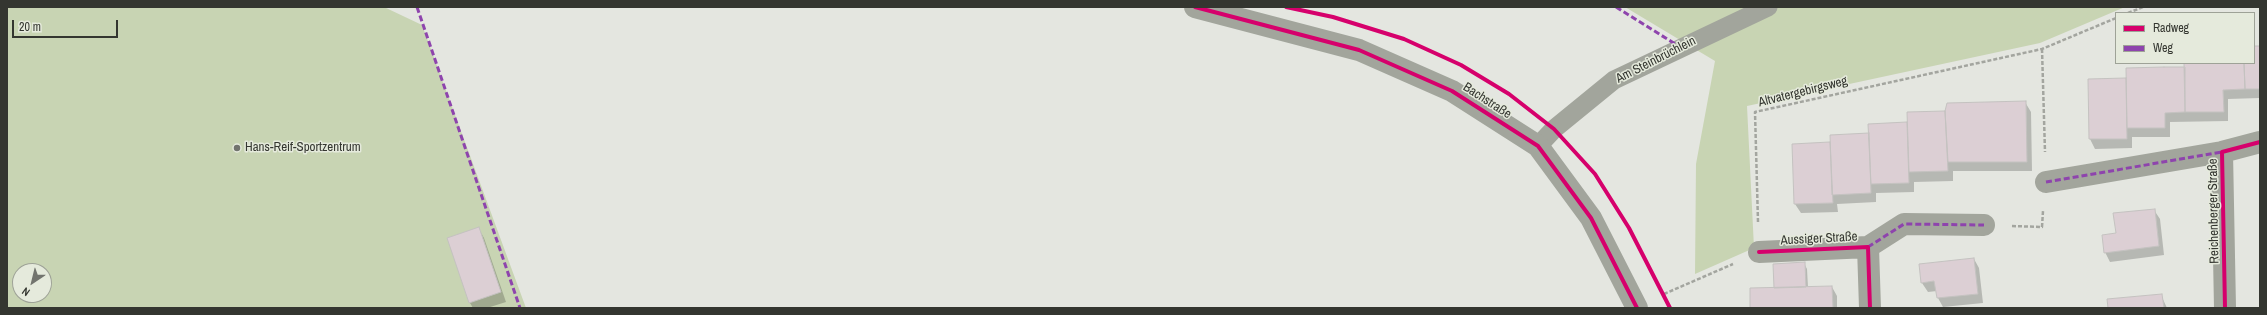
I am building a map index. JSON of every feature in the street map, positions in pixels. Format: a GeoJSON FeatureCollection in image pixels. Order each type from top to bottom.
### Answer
{"type":"FeatureCollection","features":[{"type":"Feature","properties":{"kind":"street","name":"Bachstraße"},"geometry":{"type":"LineString","coordinates":[[1195,7],[1360,50],[1452,90],[1538,146],[1591,218],[1637,307]]}},
{"type":"Feature","properties":{"kind":"street","name":"Reichenberger Straße"},"geometry":{"type":"LineString","coordinates":[[2046,182],[2222,152],[2260,142]]}},
{"type":"Feature","properties":{"kind":"street","name":"Reichenberger Straße"},"geometry":{"type":"LineString","coordinates":[[2222,152],[2225,308]]}},
{"type":"Feature","properties":{"kind":"street","name":"Aussiger Straße"},"geometry":{"type":"LineString","coordinates":[[1759,252],[1868,247],[1904,224],[1984,225]]}},
{"type":"Feature","properties":{"kind":"street","name":"Aussiger Straße"},"geometry":{"type":"LineString","coordinates":[[1868,247],[1870,308]]}},
{"type":"Feature","properties":{"kind":"lane","name":"Am Steinbrüchlein"},"geometry":{"type":"LineString","coordinates":[[1538,146],[1554,129],[1614,80],[1768,7]]}},
{"type":"Feature","properties":{"kind":"path"},"geometry":{"type":"LineString","coordinates":[[2130,12],[2143,7]]}},
{"type":"Feature","properties":{"kind":"path"},"geometry":{"type":"LineString","coordinates":[[1637,307],[1759,252]]}},
{"type":"Feature","properties":{"kind":"green space","name":"Hans-Reif-Sportzentrum"},"geometry":{"type":"Polygon","coordinates":[[[7,7],[384,7],[422,25],[526,308],[7,308],[7,7]]]}},
{"type":"Feature","properties":{"kind":"green space"},"geometry":{"type":"Polygon","coordinates":[[[1625,7],[2125,7],[2040,43],[1747,106],[1754,248],[1695,274],[1696,164],[1715,61],[1625,7]]]}},
{"type":"Feature","properties":{"kind":"building"},"geometry":{"type":"Polygon","coordinates":[[[2255,46],[2260,46],[2260,89],[2245,89],[2244,64],[2255,64],[2255,46]]]}},
{"type":"Feature","properties":{"kind":"building"},"geometry":{"type":"Polygon","coordinates":[[[2184,64],[2244,64],[2245,89],[2223,90],[2224,112],[2185,112],[2184,64]]]}},
{"type":"Feature","properties":{"kind":"building"},"geometry":{"type":"Polygon","coordinates":[[[2185,67],[2185,112],[2165,113],[2165,128],[2127,128],[2126,68],[2185,67]]]}},
{"type":"Feature","properties":{"kind":"building"},"geometry":{"type":"Polygon","coordinates":[[[2126,78],[2127,139],[2089,139],[2088,79],[2126,78]]]}},
{"type":"Feature","properties":{"kind":"building"},"geometry":{"type":"Polygon","coordinates":[[[2026,101],[2027,162],[1948,162],[1945,111],[1947,103],[2026,101]]]}},
{"type":"Feature","properties":{"kind":"building"},"geometry":{"type":"Polygon","coordinates":[[[1945,111],[1948,171],[1909,172],[1907,112],[1945,111]]]}},
{"type":"Feature","properties":{"kind":"building"},"geometry":{"type":"Polygon","coordinates":[[[1907,122],[1909,183],[1871,184],[1868,124],[1907,122]]]}},
{"type":"Feature","properties":{"kind":"building"},"geometry":{"type":"Polygon","coordinates":[[[1869,133],[1871,193],[1832,195],[1830,135],[1869,133]]]}},
{"type":"Feature","properties":{"kind":"building"},"geometry":{"type":"Polygon","coordinates":[[[1830,142],[1833,203],[1794,204],[1792,144],[1830,142]]]}},
{"type":"Feature","properties":{"kind":"building"},"geometry":{"type":"Polygon","coordinates":[[[2155,209],[2159,246],[2104,253],[2102,235],[2116,233],[2113,213],[2155,209]]]}},
{"type":"Feature","properties":{"kind":"building"},"geometry":{"type":"Polygon","coordinates":[[[479,227],[501,292],[469,303],[447,238],[479,227]]]}},
{"type":"Feature","properties":{"kind":"building"},"geometry":{"type":"Polygon","coordinates":[[[1974,258],[1978,294],[1937,298],[1934,281],[1921,283],[1919,264],[1974,258]]]}},
{"type":"Feature","properties":{"kind":"building"},"geometry":{"type":"Polygon","coordinates":[[[1805,262],[1806,287],[1774,288],[1773,264],[1805,262]]]}},
{"type":"Feature","properties":{"kind":"building"},"geometry":{"type":"Polygon","coordinates":[[[1832,286],[1833,308],[1750,308],[1750,288],[1832,286]]]}},
{"type":"Feature","properties":{"kind":"building"},"geometry":{"type":"Polygon","coordinates":[[[2162,294],[2164,308],[2108,308],[2107,299],[2162,294]]]}},
{"type":"Feature","properties":{"kind":"marked path"},"geometry":{"type":"LineString","coordinates":[[417,7],[520,308]]}},
{"type":"Feature","properties":{"kind":"marked path"},"geometry":{"type":"LineString","coordinates":[[1616,7],[1680,47]]}},
{"type":"Feature","properties":{"kind":"marked path"},"geometry":{"type":"LineString","coordinates":[[2046,182],[2222,152]]}},
{"type":"Feature","properties":{"kind":"marked path"},"geometry":{"type":"LineString","coordinates":[[1868,247],[1904,224],[1984,225]]}},
{"type":"Feature","properties":{"kind":"cycle path"},"geometry":{"type":"LineString","coordinates":[[1195,7],[1359,50],[1452,91],[1538,146],[1591,218],[1637,308]]}},
{"type":"Feature","properties":{"kind":"cycle path"},"geometry":{"type":"LineString","coordinates":[[1286,7],[1333,17],[1404,39],[1461,65],[1509,94],[1554,129],[1595,174],[1629,228],[1670,308]]}},
{"type":"Feature","properties":{"kind":"cycle path"},"geometry":{"type":"LineString","coordinates":[[2225,308],[2222,152],[2260,142]]}},
{"type":"Feature","properties":{"kind":"cycle path"},"geometry":{"type":"LineString","coordinates":[[1759,252],[1868,247],[1870,308]]}},
{"type":"Feature","properties":{"kind":"place","name":"Hans-Reif-Sportzentrum"},"geometry":{"type":"Point","coordinates":[237,148]}}]}
